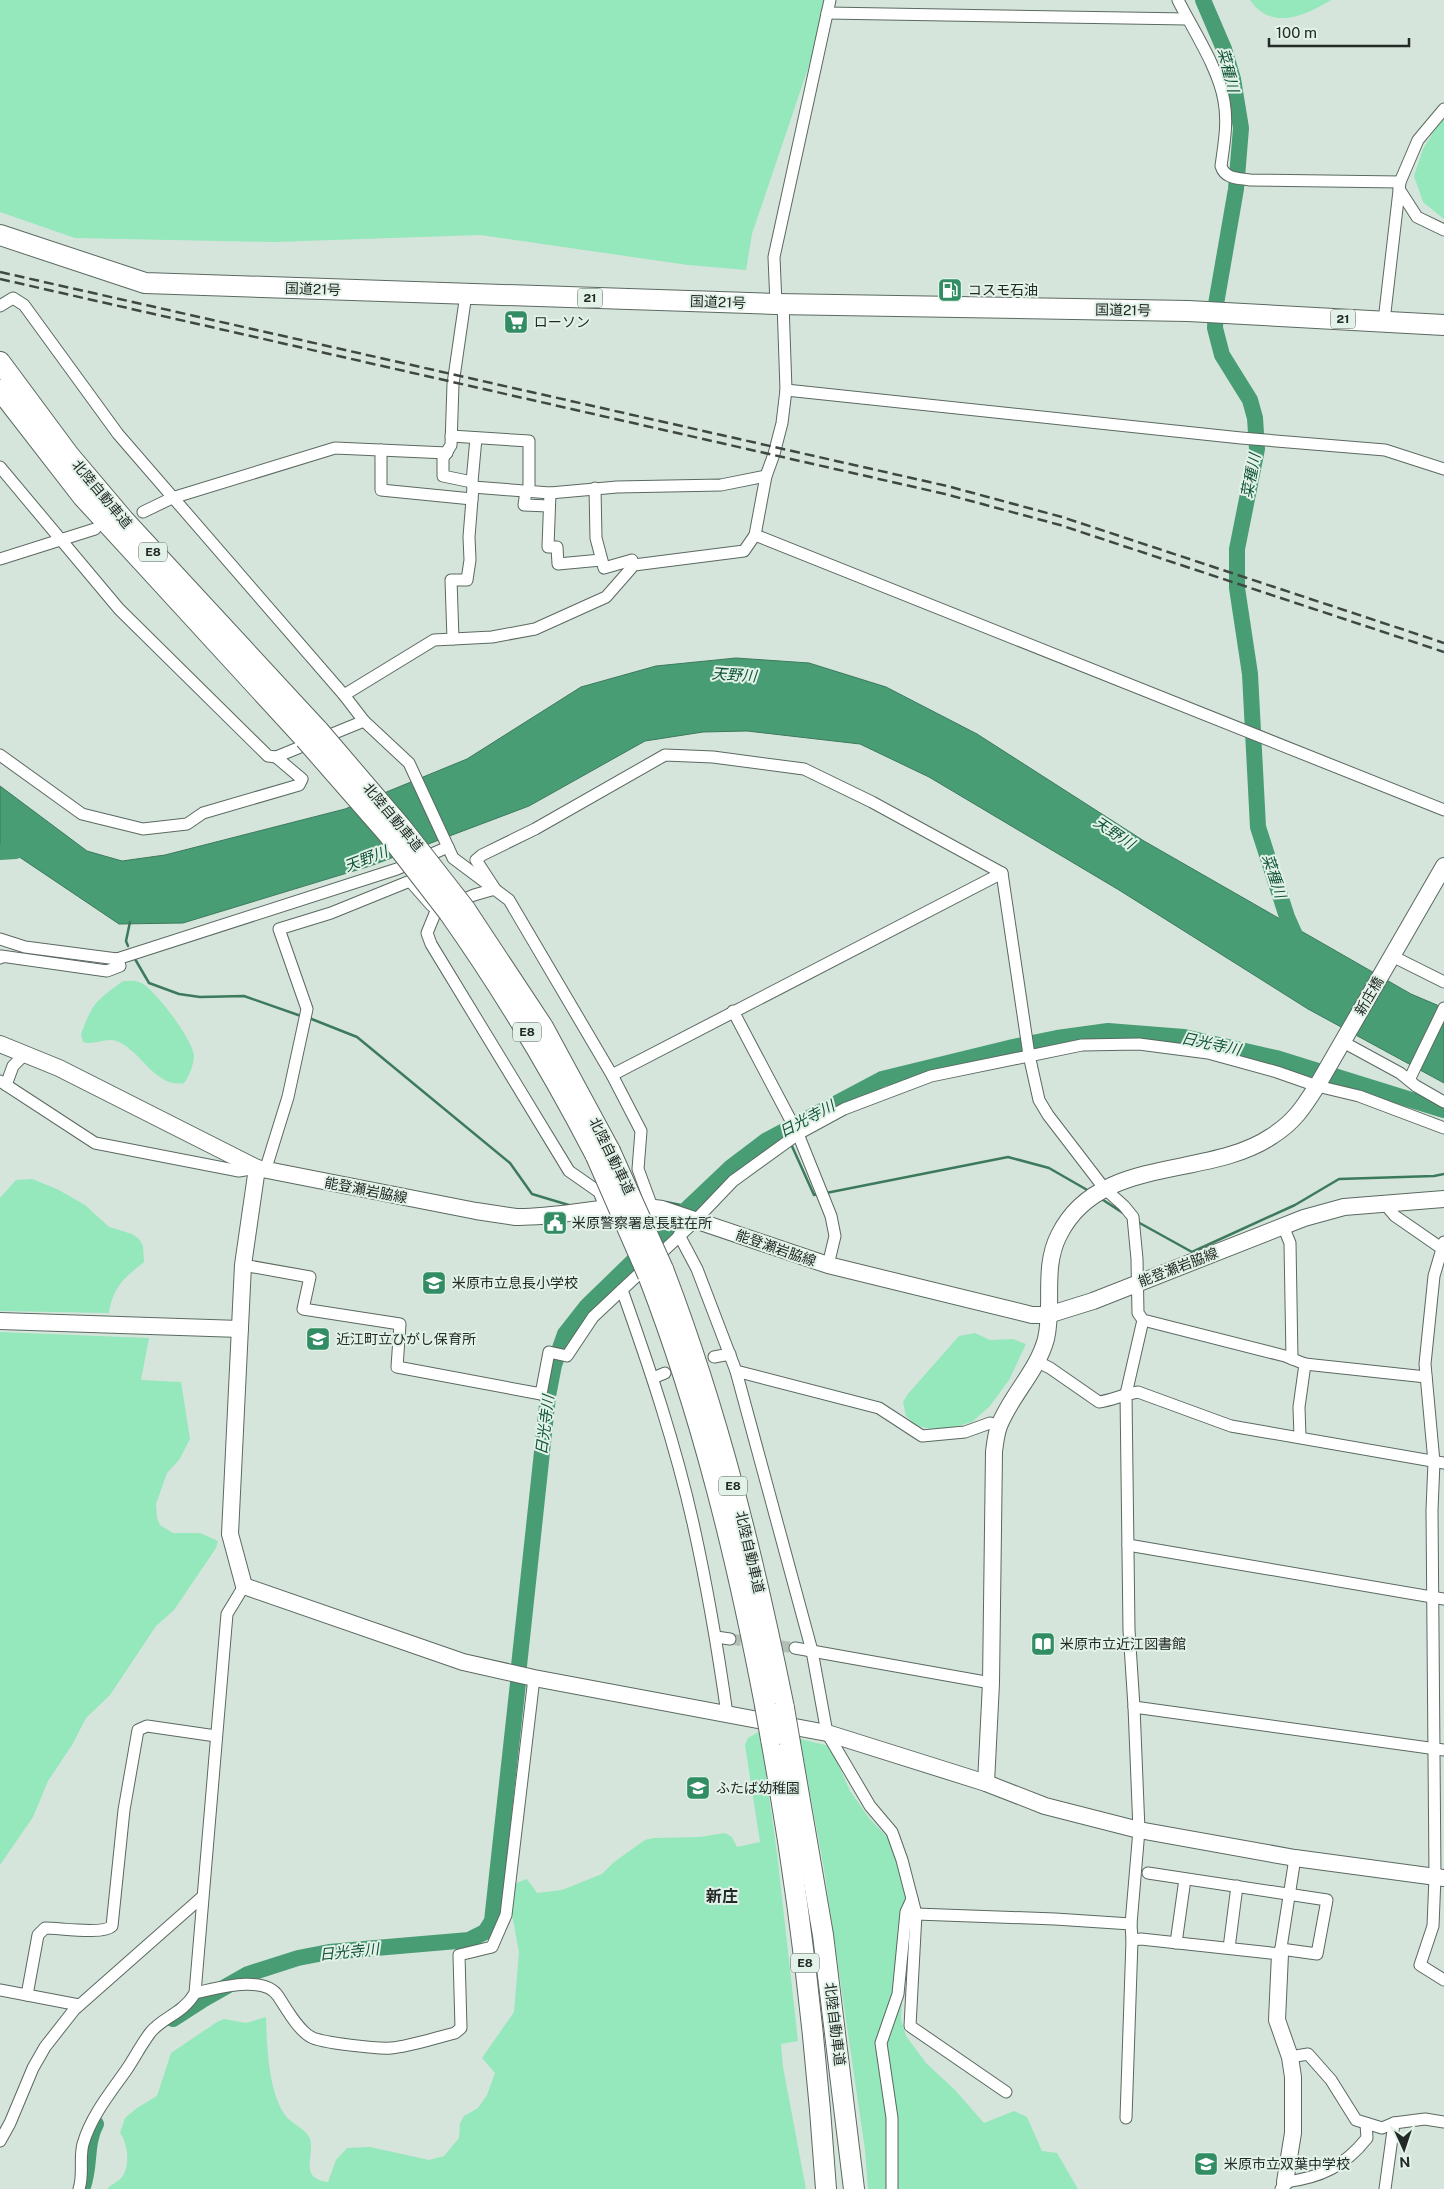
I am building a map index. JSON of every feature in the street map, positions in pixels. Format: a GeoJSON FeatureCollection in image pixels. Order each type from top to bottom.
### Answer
{"type":"FeatureCollection","features":[{"type":"Feature","properties":{"kind":"highway","name":"国道21号"},"geometry":{"type":"LineString","coordinates":[[0,235],[145,283],[780,304],[1188,311],[1444,326]]}},
{"type":"Feature","properties":{"kind":"highway","name":"北陸自動車道"},"geometry":{"type":"LineString","coordinates":[[0,358],[47,426],[124,520],[312,735]]}},
{"type":"Feature","properties":{"kind":"highway","name":"北陸自動車道"},"geometry":{"type":"LineString","coordinates":[[0,390],[83,498],[402,827],[450,911],[543,1027],[603,1153],[655,1272],[714,1476],[775,1707],[821,1926],[854,2189]]}},
{"type":"Feature","properties":{"kind":"highway","name":"北陸自動車道"},"geometry":{"type":"LineString","coordinates":[[781,1741],[790,1853],[802,1937],[818,2082],[826,2189]]}},
{"type":"Feature","properties":{"kind":"street"},"geometry":{"type":"LineString","coordinates":[[344,695],[434,640],[492,638],[535,629],[606,597],[634,565],[744,551],[755,535],[766,476],[782,423],[786,390],[780,304],[774,257],[830,0]]}},
{"type":"Feature","properties":{"kind":"street"},"geometry":{"type":"LineString","coordinates":[[1178,0],[1205,51],[1224,100],[1226,127],[1221,166],[1222,171],[1229,177],[1250,180],[1400,185]]}},
{"type":"Feature","properties":{"kind":"street"},"geometry":{"type":"LineString","coordinates":[[827,13],[1187,19]]}},
{"type":"Feature","properties":{"kind":"street"},"geometry":{"type":"LineString","coordinates":[[1384,321],[1400,185],[1418,140],[1444,109]]}},
{"type":"Feature","properties":{"kind":"street"},"geometry":{"type":"LineString","coordinates":[[1400,185],[1417,217],[1444,230]]}},
{"type":"Feature","properties":{"kind":"street"},"geometry":{"type":"LineString","coordinates":[[466,294],[453,384],[450,445],[443,458],[443,476],[472,484],[550,493],[596,488],[721,485],[766,476]]}},
{"type":"Feature","properties":{"kind":"street"},"geometry":{"type":"LineString","coordinates":[[0,306],[13,298],[24,305],[118,434],[344,695],[364,721],[409,763],[453,858],[509,900],[612,1075],[641,1131],[638,1169],[652,1207]]}},
{"type":"Feature","properties":{"kind":"street"},"geometry":{"type":"LineString","coordinates":[[786,390],[1241,438],[1385,450],[1444,469]]}},
{"type":"Feature","properties":{"kind":"street"},"geometry":{"type":"LineString","coordinates":[[451,436],[529,441],[527,491],[524,504],[549,506]]}},
{"type":"Feature","properties":{"kind":"street"},"geometry":{"type":"LineString","coordinates":[[453,639],[451,580],[467,580],[470,560],[469,537],[476,438]]}},
{"type":"Feature","properties":{"kind":"street"},"geometry":{"type":"LineString","coordinates":[[143,512],[172,498],[335,448],[447,453]]}},
{"type":"Feature","properties":{"kind":"street"},"geometry":{"type":"LineString","coordinates":[[381,450],[381,490],[472,499]]}},
{"type":"Feature","properties":{"kind":"street"},"geometry":{"type":"LineString","coordinates":[[0,467],[119,609],[268,756],[276,757],[364,721]]}},
{"type":"Feature","properties":{"kind":"street"},"geometry":{"type":"LineString","coordinates":[[596,488],[596,538],[600,560],[604,568],[632,560],[634,565]]}},
{"type":"Feature","properties":{"kind":"street"},"geometry":{"type":"LineString","coordinates":[[550,493],[548,547],[557,547],[558,564],[600,560]]}},
{"type":"Feature","properties":{"kind":"street"},"geometry":{"type":"LineString","coordinates":[[0,559],[96,529]]}},
{"type":"Feature","properties":{"kind":"street"},"geometry":{"type":"LineString","coordinates":[[755,535],[1242,729],[1268,742],[1444,810]]}},
{"type":"Feature","properties":{"kind":"street"},"geometry":{"type":"LineString","coordinates":[[0,755],[82,814],[143,829],[187,824],[203,813],[299,785],[302,779],[276,757]]}},
{"type":"Feature","properties":{"kind":"street"},"geometry":{"type":"LineString","coordinates":[[495,889],[476,860],[482,855],[535,829],[665,755],[713,757],[804,769],[872,802],[1002,873]]}},
{"type":"Feature","properties":{"kind":"street"},"geometry":{"type":"LineString","coordinates":[[0,939],[25,947],[117,959],[397,869],[448,847]]}},
{"type":"Feature","properties":{"kind":"street","name":"新庄橋"},"geometry":{"type":"LineString","coordinates":[[999,1426],[1038,1362],[1046,1338],[1048,1276],[1058,1236],[1068,1219],[1084,1201],[1104,1188],[1132,1177],[1220,1158],[1248,1149],[1271,1138],[1294,1120],[1319,1083],[1444,866]]}},
{"type":"Feature","properties":{"kind":"street"},"geometry":{"type":"LineString","coordinates":[[612,1075],[1002,873]]}},
{"type":"Feature","properties":{"kind":"street"},"geometry":{"type":"LineString","coordinates":[[1002,873],[1029,1053],[1039,1100],[1048,1115],[1104,1188],[1133,1217],[1138,1282],[1138,1313],[1143,1320],[1305,1364],[1426,1377]]}},
{"type":"Feature","properties":{"kind":"street"},"geometry":{"type":"LineString","coordinates":[[79,2189],[83,2176],[81,2153],[84,2142],[107,2094],[126,2070],[151,2031],[182,2010],[195,1994],[227,1614],[244,1586],[230,1534],[244,1265],[261,1169],[288,1097],[307,1009],[279,929],[331,913],[410,881],[450,911]]}},
{"type":"Feature","properties":{"kind":"street"},"geometry":{"type":"LineString","coordinates":[[495,889],[474,895],[450,911],[428,933],[431,944],[569,1170],[599,1192],[606,1209]]}},
{"type":"Feature","properties":{"kind":"street"},"geometry":{"type":"LineString","coordinates":[[0,958],[1,956],[107,971],[120,966],[117,959]]}},
{"type":"Feature","properties":{"kind":"street"},"geometry":{"type":"LineString","coordinates":[[1390,960],[1444,982]]}},
{"type":"Feature","properties":{"kind":"street"},"geometry":{"type":"LineString","coordinates":[[1409,1080],[1444,1008]]}},
{"type":"Feature","properties":{"kind":"street"},"geometry":{"type":"LineString","coordinates":[[733,1011],[798,1134],[831,1216],[834,1236],[828,1266]]}},
{"type":"Feature","properties":{"kind":"street"},"geometry":{"type":"LineString","coordinates":[[1343,1041],[1400,1073],[1444,1102]]}},
{"type":"Feature","properties":{"kind":"street","name":"能登瀬岩脇線"},"geometry":{"type":"LineString","coordinates":[[0,1044],[59,1068],[261,1169],[510,1216],[534,1218],[606,1209],[652,1207],[672,1212],[828,1266],[1032,1315],[1048,1315],[1093,1300],[1283,1226],[1344,1207],[1444,1199]]}},
{"type":"Feature","properties":{"kind":"street"},"geometry":{"type":"LineString","coordinates":[[244,1265],[310,1277],[303,1309],[400,1324],[397,1367],[541,1394],[548,1352],[567,1356],[593,1317],[680,1235],[692,1219],[733,1181],[798,1134],[844,1109],[931,1076],[1029,1053],[1082,1045],[1140,1044],[1208,1053],[1319,1083],[1444,1128]]}},
{"type":"Feature","properties":{"kind":"street"},"geometry":{"type":"LineString","coordinates":[[25,1054],[13,1066],[3,1083],[95,1144],[239,1171],[261,1169]]}},
{"type":"Feature","properties":{"kind":"street"},"geometry":{"type":"LineString","coordinates":[[1390,1202],[1390,1209],[1395,1216],[1443,1247],[1434,1276],[1425,1364],[1439,1463],[1432,1510],[1438,1598],[1439,1878],[1432,1926],[1420,1965],[1444,1980]]}},
{"type":"Feature","properties":{"kind":"street"},"geometry":{"type":"LineString","coordinates":[[1283,1226],[1290,1243],[1292,1359]]}},
{"type":"Feature","properties":{"kind":"street"},"geometry":{"type":"LineString","coordinates":[[680,1235],[697,1269],[736,1371],[812,1652],[827,1733],[870,1806],[892,1832],[902,1860],[916,1914],[910,2026],[1006,2092]]}},
{"type":"Feature","properties":{"kind":"street"},"geometry":{"type":"LineString","coordinates":[[622,1290],[653,1378],[692,1521],[716,1637],[727,1714]]}},
{"type":"Feature","properties":{"kind":"street"},"geometry":{"type":"LineString","coordinates":[[1126,2118],[1131,1924],[1138,1830],[1130,1630],[1126,1394],[1143,1320]]}},
{"type":"Feature","properties":{"kind":"street"},"geometry":{"type":"LineString","coordinates":[[0,1321],[240,1329]]}},
{"type":"Feature","properties":{"kind":"street"},"geometry":{"type":"LineString","coordinates":[[714,1357],[730,1354]]}},
{"type":"Feature","properties":{"kind":"street"},"geometry":{"type":"LineString","coordinates":[[1038,1362],[1050,1368],[1099,1402],[1113,1400],[1126,1394],[1138,1392],[1231,1426],[1439,1463]]}},
{"type":"Feature","properties":{"kind":"street"},"geometry":{"type":"LineString","coordinates":[[1300,1437],[1298,1407],[1305,1364]]}},
{"type":"Feature","properties":{"kind":"street"},"geometry":{"type":"LineString","coordinates":[[736,1371],[879,1408],[922,1436],[966,1432],[990,1423],[999,1426],[994,1452],[991,1682],[986,1783]]}},
{"type":"Feature","properties":{"kind":"street"},"geometry":{"type":"LineString","coordinates":[[653,1378],[666,1373]]}},
{"type":"Feature","properties":{"kind":"street"},"geometry":{"type":"LineString","coordinates":[[1128,1545],[1438,1598]]}},
{"type":"Feature","properties":{"kind":"street"},"geometry":{"type":"LineString","coordinates":[[244,1586],[463,1662],[534,1678],[827,1733],[986,1783],[1045,1806],[1138,1830],[1295,1858],[1439,1878]]}},
{"type":"Feature","properties":{"kind":"street"},"geometry":{"type":"LineString","coordinates":[[716,1637],[730,1638]]}},
{"type":"Feature","properties":{"kind":"street"},"geometry":{"type":"LineString","coordinates":[[796,1648],[991,1682]]}},
{"type":"Feature","properties":{"kind":"street"},"geometry":{"type":"LineString","coordinates":[[195,1994],[224,1986],[262,1984],[277,1993],[287,2012],[311,2037],[323,2041],[390,2048],[455,2033],[461,2028],[459,1954],[492,1947],[506,1915],[534,1678]]}},
{"type":"Feature","properties":{"kind":"street"},"geometry":{"type":"LineString","coordinates":[[1134,1707],[1438,1749]]}},
{"type":"Feature","properties":{"kind":"street"},"geometry":{"type":"LineString","coordinates":[[27,1995],[38,1935],[42,1930],[46,1928],[97,1931],[108,1930],[112,1926],[124,1810],[140,1728],[147,1726],[216,1736]]}},
{"type":"Feature","properties":{"kind":"street"},"geometry":{"type":"LineString","coordinates":[[1295,1858],[1281,1952],[1277,2020],[1290,2057],[1293,2133],[1283,2186],[1324,2174],[1355,2153],[1367,2138],[1366,2124]]}},
{"type":"Feature","properties":{"kind":"street"},"geometry":{"type":"LineString","coordinates":[[1132,1940],[1141,1939],[1317,1954],[1327,1900],[1148,1873]]}},
{"type":"Feature","properties":{"kind":"street"},"geometry":{"type":"LineString","coordinates":[[1176,1942],[1185,1878]]}},
{"type":"Feature","properties":{"kind":"street"},"geometry":{"type":"LineString","coordinates":[[1229,1948],[1237,1886]]}},
{"type":"Feature","properties":{"kind":"street"},"geometry":{"type":"LineString","coordinates":[[0,2141],[10,2123],[33,2068],[45,2047],[79,2005],[202,1897]]}},
{"type":"Feature","properties":{"kind":"street"},"geometry":{"type":"LineString","coordinates":[[892,2189],[892,2118],[881,2043],[898,1994],[906,1912],[912,1899]]}},
{"type":"Feature","properties":{"kind":"street"},"geometry":{"type":"LineString","coordinates":[[916,1914],[1131,1924]]}},
{"type":"Feature","properties":{"kind":"street"},"geometry":{"type":"LineString","coordinates":[[0,1990],[79,2005]]}},
{"type":"Feature","properties":{"kind":"street"},"geometry":{"type":"LineString","coordinates":[[1290,2057],[1308,2054],[1331,2080],[1356,2120],[1382,2128],[1394,2123],[1425,2119],[1444,2122]]}},
{"type":"Feature","properties":{"kind":"street"},"geometry":{"type":"LineString","coordinates":[[1384,2189],[1394,2123]]}},
{"type":"Feature","properties":{"kind":"shaded area"},"geometry":{"type":"Polygon","coordinates":[[[0,0],[831,0],[752,234],[746,270],[688,265],[480,235],[274,242],[75,238],[0,212],[0,0]]]}},
{"type":"Feature","properties":{"kind":"shaded area"},"geometry":{"type":"Polygon","coordinates":[[[1250,0],[1331,0],[1299,15],[1289,18],[1278,18],[1258,10],[1250,0]]]}},
{"type":"Feature","properties":{"kind":"shaded area"},"geometry":{"type":"Polygon","coordinates":[[[1444,115],[1444,219],[1423,202],[1414,176],[1423,149],[1444,115]]]}},
{"type":"Feature","properties":{"kind":"shaded area"},"geometry":{"type":"Polygon","coordinates":[[[123,981],[137,981],[146,986],[154,993],[180,1026],[192,1047],[194,1055],[191,1070],[184,1083],[166,1081],[158,1076],[129,1048],[121,1043],[111,1040],[92,1043],[83,1042],[81,1034],[92,1008],[101,998],[123,981]]]}},
{"type":"Feature","properties":{"kind":"shaded area"},"geometry":{"type":"Polygon","coordinates":[[[32,1179],[57,1189],[85,1205],[109,1227],[132,1234],[139,1239],[143,1246],[144,1262],[120,1284],[113,1296],[109,1313],[0,1311],[0,1198],[16,1180],[32,1179]]]}},
{"type":"Feature","properties":{"kind":"shaded area"},"geometry":{"type":"Polygon","coordinates":[[[0,1332],[149,1338],[141,1380],[181,1382],[190,1439],[179,1460],[167,1473],[156,1504],[157,1518],[160,1525],[173,1533],[200,1533],[218,1541],[216,1548],[174,1610],[156,1626],[110,1695],[86,1718],[72,1745],[48,1781],[33,1817],[0,1865],[0,1332]]]}},
{"type":"Feature","properties":{"kind":"shaded area"},"geometry":{"type":"Polygon","coordinates":[[[975,1333],[990,1340],[1013,1339],[1026,1344],[1009,1380],[990,1406],[972,1422],[941,1431],[917,1426],[906,1416],[903,1402],[907,1395],[959,1336],[975,1333]]]}},
{"type":"Feature","properties":{"kind":"shaded area"},"geometry":{"type":"Polygon","coordinates":[[[760,1731],[777,1853],[798,2041],[781,2044],[783,2067],[806,2189],[107,2189],[123,2176],[127,2166],[125,2142],[120,2133],[125,2118],[157,2096],[171,2053],[224,2019],[246,2023],[266,2017],[270,2068],[275,2093],[285,2115],[308,2135],[311,2146],[310,2171],[319,2180],[328,2182],[336,2160],[347,2148],[370,2147],[429,2160],[444,2156],[459,2138],[460,2123],[464,2116],[478,2108],[487,2095],[495,2073],[482,2058],[514,2012],[519,1952],[511,1909],[514,1884],[527,1879],[537,1893],[562,1890],[602,1874],[614,1862],[645,1840],[653,1838],[700,1837],[725,1833],[732,1837],[737,1847],[760,1842],[745,1745],[748,1738],[760,1731]]]}},
{"type":"Feature","properties":{"kind":"shaded area"},"geometry":{"type":"Polygon","coordinates":[[[800,1739],[830,1746],[850,1791],[869,1818],[893,1843],[908,1893],[898,1924],[897,1941],[903,1973],[901,2020],[906,2036],[926,2063],[955,2090],[984,2123],[1014,2111],[1027,2117],[1042,2151],[1057,2153],[1078,2189],[868,2189],[865,2150],[824,1869],[800,1739]]]}},
{"type":"Feature","properties":{"kind":"water","name":"天野川"},"geometry":{"type":"Polygon","coordinates":[[[736,658],[809,663],[886,687],[977,734],[1144,841],[1411,994],[1444,1008],[1444,1083],[1308,1009],[1119,890],[929,777],[860,744],[747,731],[703,732],[645,741],[529,806],[370,866],[183,923],[119,924],[0,844],[0,786],[87,851],[122,861],[165,855],[345,809],[467,759],[581,687],[656,666],[736,658]]]}},
{"type":"Feature","properties":{"kind":"waterway","name":"菜種川"},"geometry":{"type":"LineString","coordinates":[[1203,0],[1224,49],[1233,79],[1241,128],[1236,189],[1216,304],[1215,328],[1222,355],[1250,400],[1255,418],[1257,449],[1237,549],[1237,588],[1250,674],[1258,827],[1287,917],[1299,944]]}},
{"type":"Feature","properties":{"kind":"waterway"},"geometry":{"type":"LineString","coordinates":[[0,852],[16,851],[29,840]]}},
{"type":"Feature","properties":{"kind":"waterway"},"geometry":{"type":"LineString","coordinates":[[128,946],[126,941],[130,922]]}},
{"type":"Feature","properties":{"kind":"waterway"},"geometry":{"type":"LineString","coordinates":[[135,959],[149,983],[179,994],[200,997],[244,996],[301,1016]]}},
{"type":"Feature","properties":{"kind":"waterway"},"geometry":{"type":"LineString","coordinates":[[309,1018],[357,1037],[510,1163],[532,1194],[572,1206]]}},
{"type":"Feature","properties":{"kind":"waterway","name":"日光寺川"},"geometry":{"type":"LineString","coordinates":[[519,1666],[548,1396],[554,1365],[565,1334],[587,1306],[690,1206],[730,1168],[767,1140],[882,1079],[1013,1047],[1057,1038],[1108,1031],[1184,1037],[1276,1058],[1444,1110]]}},
{"type":"Feature","properties":{"kind":"waterway"},"geometry":{"type":"LineString","coordinates":[[791,1144],[814,1195],[818,1194]]}},
{"type":"Feature","properties":{"kind":"waterway"},"geometry":{"type":"LineString","coordinates":[[826,1193],[1008,1157],[1049,1168],[1089,1191]]}},
{"type":"Feature","properties":{"kind":"waterway"},"geometry":{"type":"LineString","coordinates":[[1136,1221],[1192,1252],[1295,1205],[1339,1179],[1434,1176],[1444,1174]]}},
{"type":"Feature","properties":{"kind":"waterway"},"geometry":{"type":"LineString","coordinates":[[1100,1198],[1123,1213]]}},
{"type":"Feature","properties":{"kind":"waterway"},"geometry":{"type":"LineString","coordinates":[[666,1202],[700,1209]]}},
{"type":"Feature","properties":{"kind":"waterway","name":"日光寺川"},"geometry":{"type":"LineString","coordinates":[[173,2019],[248,1974],[298,1958],[329,1952],[469,1940],[485,1932],[492,1921],[518,1683]]}},
{"type":"Feature","properties":{"kind":"waterway","name":"日光寺川"},"geometry":{"type":"LineString","coordinates":[[82,2189],[85,2181],[90,2140],[96,2124]]}},
{"type":"Feature","properties":{"kind":"tunnel"},"geometry":{"type":"LineString","coordinates":[[730,1639],[795,1648]]}},
{"type":"Feature","properties":{"kind":"railway"},"geometry":{"type":"LineString","coordinates":[[0,272],[947,486],[1062,517],[1444,643]]}},
{"type":"Feature","properties":{"kind":"railway"},"geometry":{"type":"LineString","coordinates":[[0,279],[945,494],[1060,525],[1444,652]]}},
{"type":"Feature","properties":{"kind":"place","name":"コスモ石油"},"geometry":{"type":"Point","coordinates":[950,290]}},
{"type":"Feature","properties":{"kind":"place","name":"ローソン"},"geometry":{"type":"Point","coordinates":[516,322]}},
{"type":"Feature","properties":{"kind":"place","name":"米原警察署息長駐在所"},"geometry":{"type":"Point","coordinates":[555,1223]}},
{"type":"Feature","properties":{"kind":"place","name":"米原市立息長小学校"},"geometry":{"type":"Point","coordinates":[434,1283]}},
{"type":"Feature","properties":{"kind":"place","name":"近江町立ひがし保育所"},"geometry":{"type":"Point","coordinates":[318,1339]}},
{"type":"Feature","properties":{"kind":"place","name":"米原市立近江図書館"},"geometry":{"type":"Point","coordinates":[1043,1644]}},
{"type":"Feature","properties":{"kind":"place","name":"ふたば幼稚園"},"geometry":{"type":"Point","coordinates":[698,1788]}},
{"type":"Feature","properties":{"kind":"place","name":"米原市立双葉中学校"},"geometry":{"type":"Point","coordinates":[1206,2164]}},
{"type":"Feature","properties":{"kind":"district","name":"新庄"},"geometry":{"type":"Point","coordinates":[722,1896]}}]}
